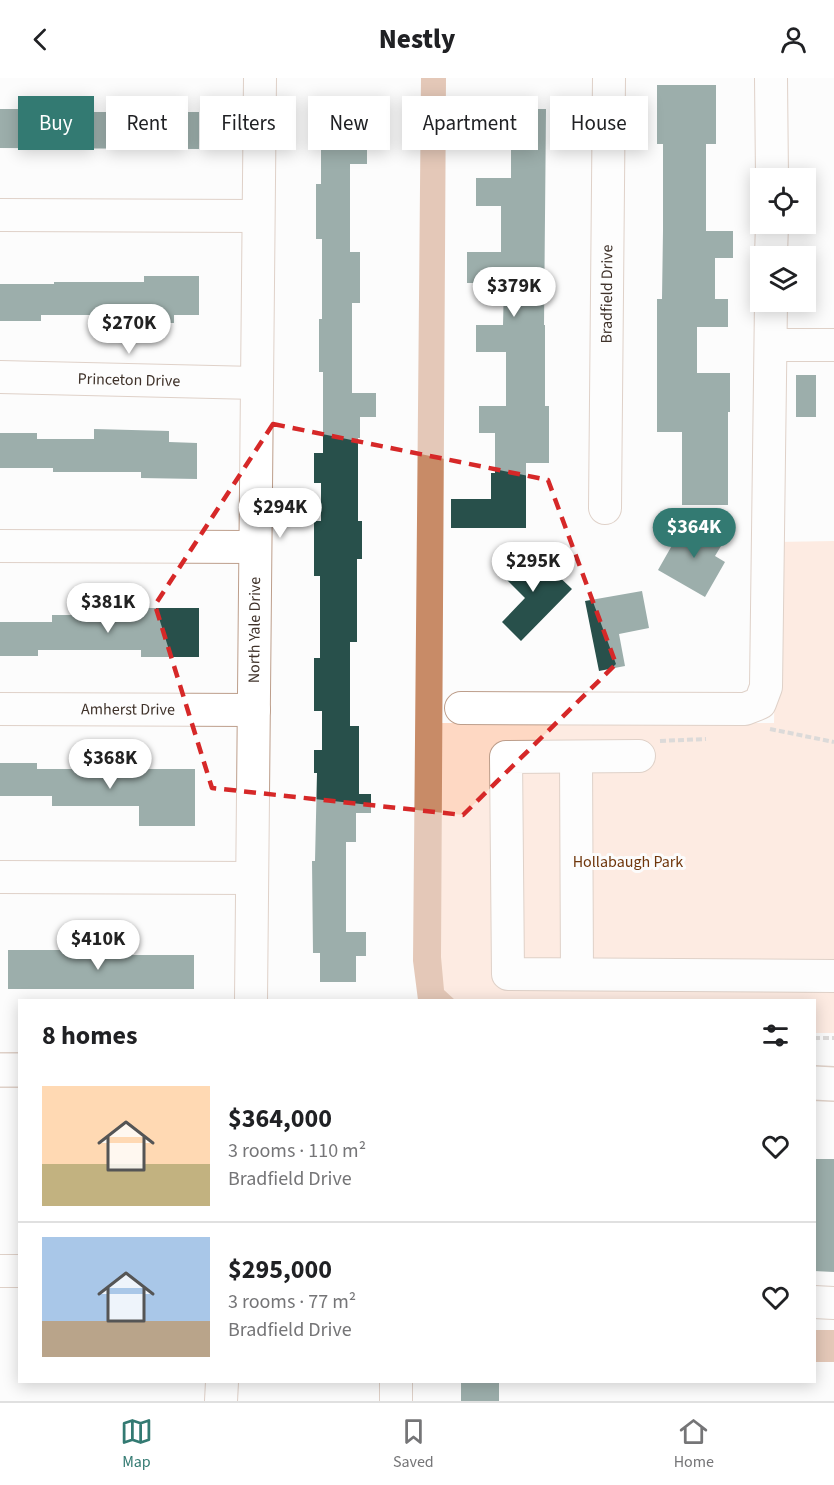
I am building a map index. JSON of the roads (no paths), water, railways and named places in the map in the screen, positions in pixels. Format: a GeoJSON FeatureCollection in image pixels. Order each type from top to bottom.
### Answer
{"type":"FeatureCollection","features":[{"type":"Feature","properties":{"kind":"main road"},"geometry":{"type":"LineString","coordinates":[[0,1070],[18,1070]]}},
{"type":"Feature","properties":{"kind":"main road"},"geometry":{"type":"LineString","coordinates":[[816,1083],[834,1084]]}},
{"type":"Feature","properties":{"kind":"street","name":"North Yale Drive"},"geometry":{"type":"LineString","coordinates":[[251,999],[260,78]]}},
{"type":"Feature","properties":{"kind":"street","name":"Bradfield Drive"},"geometry":{"type":"LineString","coordinates":[[605,508],[609,78]]}},
{"type":"Feature","properties":{"kind":"street"},"geometry":{"type":"LineString","coordinates":[[771,78],[772,168]]}},
{"type":"Feature","properties":{"kind":"street"},"geometry":{"type":"LineString","coordinates":[[0,215],[258,216]]}},
{"type":"Feature","properties":{"kind":"street"},"geometry":{"type":"LineString","coordinates":[[461,708],[746,709],[760,703],[766,687],[771,312]]}},
{"type":"Feature","properties":{"kind":"street"},"geometry":{"type":"LineString","coordinates":[[771,345],[834,345]]}},
{"type":"Feature","properties":{"kind":"street","name":"Princeton Drive"},"geometry":{"type":"LineString","coordinates":[[0,377],[257,383]]}},
{"type":"Feature","properties":{"kind":"street"},"geometry":{"type":"LineString","coordinates":[[0,546],[255,546]]}},
{"type":"Feature","properties":{"kind":"street","name":"Amherst Drive"},"geometry":{"type":"LineString","coordinates":[[0,709],[254,710]]}},
{"type":"Feature","properties":{"kind":"street"},"geometry":{"type":"LineString","coordinates":[[639,756],[506,757],[508,987],[577,974],[834,976]]}},
{"type":"Feature","properties":{"kind":"street"},"geometry":{"type":"LineString","coordinates":[[576,757],[577,974]]}},
{"type":"Feature","properties":{"kind":"street"},"geometry":{"type":"LineString","coordinates":[[0,877],[252,878]]}},
{"type":"Feature","properties":{"kind":"street"},"geometry":{"type":"LineString","coordinates":[[0,1271],[18,1271]]}},
{"type":"Feature","properties":{"kind":"street"},"geometry":{"type":"LineString","coordinates":[[816,1302],[834,1303]]}},
{"type":"Feature","properties":{"kind":"street"},"geometry":{"type":"LineString","coordinates":[[222,1383],[222,1401]]}},
{"type":"Feature","properties":{"kind":"street"},"geometry":{"type":"LineString","coordinates":[[396,1383],[396,1401]]}},
{"type":"Feature","properties":{"kind":"park label","name":"Hollabaugh Park"},"geometry":{"type":"Point","coordinates":[628,862]}}]}
